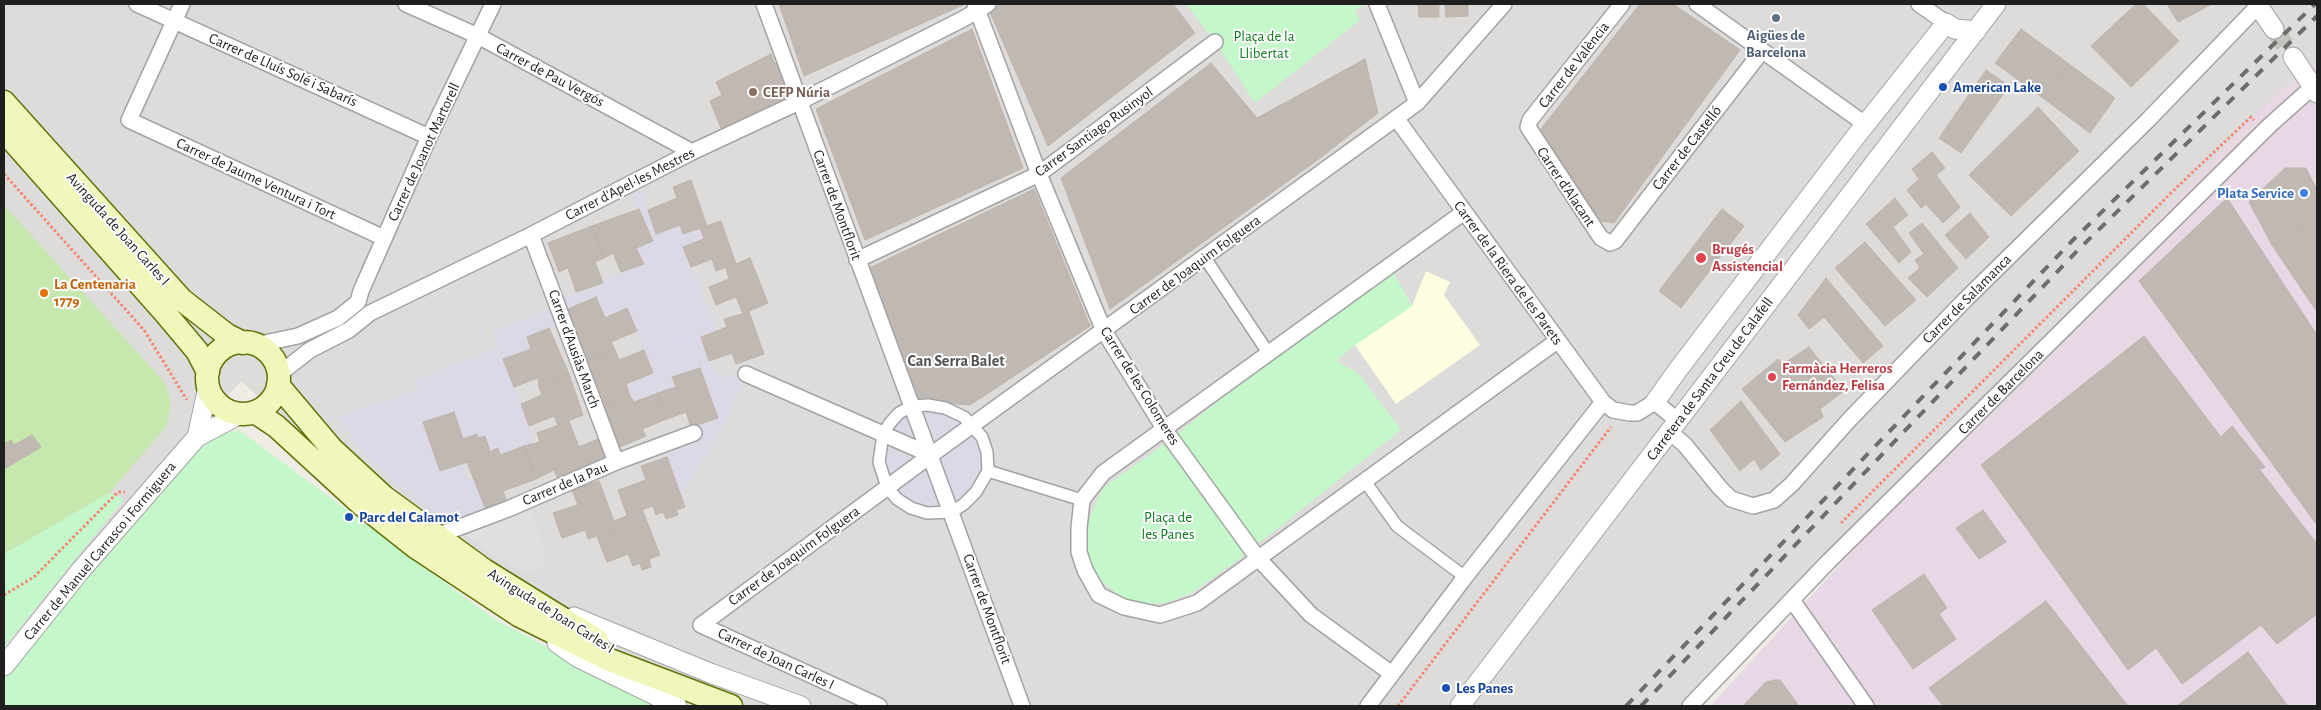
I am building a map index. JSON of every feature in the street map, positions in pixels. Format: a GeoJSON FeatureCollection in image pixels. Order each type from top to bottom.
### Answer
{"type":"FeatureCollection","features":[{"type":"Feature","properties":{"kind":"main road","name":"Avinguda de Joan Carles I"},"geometry":{"type":"LineString","coordinates":[[4,102],[182,300],[227,336],[249,344]]}},
{"type":"Feature","properties":{"kind":"main road","name":"Avinguda de Joan Carles I"},"geometry":{"type":"LineString","coordinates":[[4,131],[197,351],[208,380]]}},
{"type":"Feature","properties":{"kind":"main road"},"geometry":{"type":"LineString","coordinates":[[249,344],[269,355],[276,366],[278,380],[274,396],[268,404],[247,413],[227,410],[212,395],[208,380],[212,361],[220,351],[231,345],[249,344]]}},
{"type":"Feature","properties":{"kind":"main road","name":"Avinguda de Joan Carles I"},"geometry":{"type":"LineString","coordinates":[[278,380],[332,449],[384,496],[484,570],[525,607]]}},
{"type":"Feature","properties":{"kind":"main road","name":"Avinguda de Joan Carles I"},"geometry":{"type":"LineString","coordinates":[[247,413],[276,426],[361,504],[414,546],[525,607],[695,692],[731,706]]}},
{"type":"Feature","properties":{"kind":"street","name":"Carrer de Lluís Solé i Sabarís"},"geometry":{"type":"LineString","coordinates":[[137,4],[429,137]]}},
{"type":"Feature","properties":{"kind":"street"},"geometry":{"type":"LineString","coordinates":[[174,21],[182,4]]}},
{"type":"Feature","properties":{"kind":"street","name":"Carrer de Pau Vergós"},"geometry":{"type":"LineString","coordinates":[[406,4],[478,36],[692,152]]}},
{"type":"Feature","properties":{"kind":"street","name":"Carrer de Joanot Martorell"},"geometry":{"type":"LineString","coordinates":[[249,344],[298,336],[338,318],[358,302],[429,137],[493,4]]}},
{"type":"Feature","properties":{"kind":"street","name":"Carrer de Montflorit"},"geometry":{"type":"LineString","coordinates":[[764,4],[1022,706]]}},
{"type":"Feature","properties":{"kind":"street"},"geometry":{"type":"LineString","coordinates":[[1377,4],[1417,104]]}},
{"type":"Feature","properties":{"kind":"street","name":"Carrer de Joaquim Folguera"},"geometry":{"type":"LineString","coordinates":[[701,625],[931,455],[1417,104],[1504,4]]}},
{"type":"Feature","properties":{"kind":"street","name":"Carrer de València"},"geometry":{"type":"LineString","coordinates":[[1528,127],[1530,120],[1622,4]]}},
{"type":"Feature","properties":{"kind":"street"},"geometry":{"type":"LineString","coordinates":[[1696,4],[1866,124]]}},
{"type":"Feature","properties":{"kind":"street"},"geometry":{"type":"LineString","coordinates":[[1919,4],[1955,29],[1976,31]]}},
{"type":"Feature","properties":{"kind":"street","name":"Carretera de Santa Creu de Calafell"},"geometry":{"type":"LineString","coordinates":[[1460,706],[1996,4]]}},
{"type":"Feature","properties":{"kind":"street"},"geometry":{"type":"LineString","coordinates":[[2258,4],[2274,29]]}},
{"type":"Feature","properties":{"kind":"street","name":"Carrer de Salamanca"},"geometry":{"type":"LineString","coordinates":[[1655,402],[1674,426],[1685,445],[1731,499],[1753,506],[1774,500],[1792,484],[1849,420],[1965,300],[2148,120],[2258,4]]}},
{"type":"Feature","properties":{"kind":"street","name":"Carrer d'Apel·les Mestres"},"geometry":{"type":"LineString","coordinates":[[278,380],[310,350],[349,330],[370,313],[531,235],[692,152],[799,102],[980,6]]}},
{"type":"Feature","properties":{"kind":"street","name":"Carrer de les Colomeres"},"geometry":{"type":"LineString","coordinates":[[980,6],[1038,174],[1104,331],[1165,430],[1257,557],[1310,615],[1392,674]]}},
{"type":"Feature","properties":{"kind":"street","name":"Carrer de Jaume Ventura i Tort"},"geometry":{"type":"LineString","coordinates":[[174,21],[129,120],[384,238]]}},
{"type":"Feature","properties":{"kind":"street"},"geometry":{"type":"LineString","coordinates":[[1630,413],[1637,413],[1655,402],[1676,371],[1946,23]]}},
{"type":"Feature","properties":{"kind":"street","name":"Carrer Santiago Rusinyol"},"geometry":{"type":"LineString","coordinates":[[857,260],[1038,174],[1215,42]]}},
{"type":"Feature","properties":{"kind":"street","name":"Carrer de Castelló"},"geometry":{"type":"LineString","coordinates":[[1610,243],[1616,241],[1762,51]]}},
{"type":"Feature","properties":{"kind":"street"},"geometry":{"type":"LineString","coordinates":[[2293,57],[2316,88]]}},
{"type":"Feature","properties":{"kind":"street","name":"Carrer de Barcelona"},"geometry":{"type":"LineString","coordinates":[[1690,706],[1792,600],[2264,131],[2316,88]]}},
{"type":"Feature","properties":{"kind":"street","name":"Carrer de la Riera de les Parets"},"geometry":{"type":"LineString","coordinates":[[1396,118],[1603,402],[1613,410],[1630,413]]}},
{"type":"Feature","properties":{"kind":"street","name":"Carrer d'Alacant"},"geometry":{"type":"LineString","coordinates":[[1528,127],[1600,238],[1610,243]]}},
{"type":"Feature","properties":{"kind":"street"},"geometry":{"type":"LineString","coordinates":[[1464,212],[1103,473],[1082,500],[1079,552],[1085,570],[1099,595],[1124,607],[1160,615],[1197,603],[1257,557],[1557,341]]}},
{"type":"Feature","properties":{"kind":"street","name":"Carrer d'Ausiàs March"},"geometry":{"type":"LineString","coordinates":[[531,235],[616,462]]}},
{"type":"Feature","properties":{"kind":"street"},"geometry":{"type":"LineString","coordinates":[[1205,258],[1269,354]]}},
{"type":"Feature","properties":{"kind":"street"},"geometry":{"type":"LineString","coordinates":[[358,302],[370,313]]}},
{"type":"Feature","properties":{"kind":"street"},"geometry":{"type":"LineString","coordinates":[[746,374],[931,455]]}},
{"type":"Feature","properties":{"kind":"street","name":"Carrer de Manuel Carrasco i Formiguera"},"geometry":{"type":"LineString","coordinates":[[197,437],[208,380]]}},
{"type":"Feature","properties":{"kind":"street"},"geometry":{"type":"LineString","coordinates":[[1368,706],[1465,577],[1603,402]]}},
{"type":"Feature","properties":{"kind":"street"},"geometry":{"type":"LineString","coordinates":[[928,405],[946,408],[964,417],[973,425],[982,437],[987,452],[988,471],[976,492],[964,504],[952,512],[927,514],[911,508],[897,499],[888,487],[879,462],[883,434],[899,413],[912,406],[928,405]]}},
{"type":"Feature","properties":{"kind":"street","name":"Carrer de Manuel Carrasco i Formiguera"},"geometry":{"type":"LineString","coordinates":[[4,666],[81,570],[197,437],[247,413]]}},
{"type":"Feature","properties":{"kind":"street","name":"Carrer de la Pau"},"geometry":{"type":"LineString","coordinates":[[436,536],[508,509],[616,462],[694,433]]}},
{"type":"Feature","properties":{"kind":"street"},"geometry":{"type":"LineString","coordinates":[[988,471],[1082,500]]}},
{"type":"Feature","properties":{"kind":"street"},"geometry":{"type":"LineString","coordinates":[[1364,480],[1397,526],[1465,577]]}},
{"type":"Feature","properties":{"kind":"street"},"geometry":{"type":"LineString","coordinates":[[1792,600],[1866,706]]}},
{"type":"Feature","properties":{"kind":"street"},"geometry":{"type":"LineString","coordinates":[[525,607],[801,706]]}},
{"type":"Feature","properties":{"kind":"street","name":"Avinguda de Joan Carles I"},"geometry":{"type":"LineString","coordinates":[[525,607],[577,657],[677,706]]}},
{"type":"Feature","properties":{"kind":"street","name":"Carrer de Joan Carles I"},"geometry":{"type":"LineString","coordinates":[[701,625],[879,706]]}},
{"type":"Feature","properties":{"kind":"path"},"geometry":{"type":"LineString","coordinates":[[4,174],[144,330],[179,384],[187,401]]}},
{"type":"Feature","properties":{"kind":"path"},"geometry":{"type":"LineString","coordinates":[[1398,706],[1609,429],[1630,413]]}},
{"type":"Feature","properties":{"kind":"path"},"geometry":{"type":"LineString","coordinates":[[4,595],[34,577],[118,492]]}},
{"type":"Feature","properties":{"kind":"shaded area"},"geometry":{"type":"Polygon","coordinates":[[[4,4],[2317,4],[2317,60],[1693,706],[700,706],[551,624],[349,481],[241,381],[4,647],[4,4]]]}},
{"type":"Feature","properties":{"kind":"shaded area"},"geometry":{"type":"Polygon","coordinates":[[[2317,60],[2317,706],[1710,706],[2253,116],[2317,60]]]}},
{"type":"Feature","properties":{"kind":"shaded area"},"geometry":{"type":"Polygon","coordinates":[[[637,180],[656,234],[680,225],[683,234],[700,228],[704,239],[684,247],[717,331],[701,337],[713,369],[721,377],[746,374],[725,422],[681,495],[661,445],[691,427],[718,418],[701,368],[673,377],[676,387],[634,402],[626,384],[653,373],[627,309],[605,318],[596,297],[560,312],[562,323],[527,337],[531,349],[504,359],[534,443],[500,455],[497,449],[490,451],[485,436],[463,439],[454,412],[423,422],[440,471],[462,464],[468,480],[474,478],[488,516],[451,531],[360,451],[337,416],[418,390],[414,381],[497,347],[493,331],[558,306],[556,301],[602,283],[602,280],[644,264],[636,248],[653,241],[629,184],[637,180]]]}},
{"type":"Feature","properties":{"kind":"shaded area"},"geometry":{"type":"Polygon","coordinates":[[[1426,271],[1450,282],[1444,295],[1480,345],[1396,404],[1355,345],[1412,306],[1426,271]]]}},
{"type":"Feature","properties":{"kind":"shaded area"},"geometry":{"type":"Polygon","coordinates":[[[928,405],[973,425],[988,471],[952,512],[911,508],[883,476],[890,423],[899,413],[928,405]]]}},
{"type":"Feature","properties":{"kind":"shaded area"},"geometry":{"type":"Polygon","coordinates":[[[526,501],[543,543],[545,561],[535,571],[520,570],[496,557],[462,531],[526,501]]]}},
{"type":"Feature","properties":{"kind":"green space","name":"Plaça de la Llibertat"},"geometry":{"type":"Polygon","coordinates":[[[1186,4],[1365,4],[1355,11],[1360,20],[1255,103],[1215,42],[1186,4]]]}},
{"type":"Feature","properties":{"kind":"green space","name":"La Centenaria 1779"},"geometry":{"type":"Polygon","coordinates":[[[4,205],[164,382],[170,396],[170,410],[166,427],[109,493],[4,554],[4,205]]]}},
{"type":"Feature","properties":{"kind":"green space","name":"Plaça de les Panes"},"geometry":{"type":"Polygon","coordinates":[[[1390,266],[1412,306],[1355,345],[1336,361],[1358,373],[1401,430],[1238,560],[1190,594],[1165,603],[1145,604],[1123,599],[1104,583],[1090,566],[1085,541],[1090,517],[1103,488],[1159,448],[1390,266]]]}},
{"type":"Feature","properties":{"kind":"green space"},"geometry":{"type":"Polygon","coordinates":[[[239,430],[494,619],[610,680],[665,706],[4,706],[4,680],[18,659],[198,451],[220,434],[239,430]]]}},
{"type":"Feature","properties":{"kind":"green space"},"geometry":{"type":"Polygon","coordinates":[[[109,493],[124,499],[4,647],[4,554],[109,493]]]}},
{"type":"Feature","properties":{"kind":"building"},"geometry":{"type":"Polygon","coordinates":[[[779,4],[963,4],[963,5],[804,76],[779,4]]]}},
{"type":"Feature","properties":{"kind":"building"},"geometry":{"type":"Polygon","coordinates":[[[1001,4],[1173,4],[1195,33],[1048,146],[990,12],[1001,4]]]}},
{"type":"Feature","properties":{"kind":"building"},"geometry":{"type":"Polygon","coordinates":[[[1418,4],[1439,4],[1439,17],[1419,17],[1418,4]]]}},
{"type":"Feature","properties":{"kind":"building"},"geometry":{"type":"Polygon","coordinates":[[[1445,4],[1468,4],[1468,16],[1446,17],[1445,4]]]}},
{"type":"Feature","properties":{"kind":"building"},"geometry":{"type":"Polygon","coordinates":[[[1640,4],[1673,4],[1740,50],[1614,223],[1601,221],[1540,130],[1640,4]]]}},
{"type":"Feature","properties":{"kind":"building"},"geometry":{"type":"Polygon","coordinates":[[[2136,4],[2143,4],[2179,41],[2131,87],[2091,46],[2136,4]]]}},
{"type":"Feature","properties":{"kind":"building"},"geometry":{"type":"Polygon","coordinates":[[[2167,4],[2212,4],[2178,22],[2167,4]]]}},
{"type":"Feature","properties":{"kind":"building"},"geometry":{"type":"Polygon","coordinates":[[[972,29],[1023,168],[865,240],[816,109],[972,29]]]}},
{"type":"Feature","properties":{"kind":"building"},"geometry":{"type":"Polygon","coordinates":[[[2021,29],[2069,64],[2043,98],[1995,63],[2021,29]]]}},
{"type":"Feature","properties":{"kind":"building","name":"CEFP Núria"},"geometry":{"type":"Polygon","coordinates":[[[771,54],[775,64],[778,63],[787,88],[784,89],[787,97],[721,128],[710,101],[722,95],[716,82],[771,54]]]}},
{"type":"Feature","properties":{"kind":"building"},"geometry":{"type":"Polygon","coordinates":[[[1365,59],[1378,113],[1316,161],[1110,309],[1061,178],[1211,63],[1257,118],[1365,59]]]}},
{"type":"Feature","properties":{"kind":"building"},"geometry":{"type":"Polygon","coordinates":[[[2069,64],[2115,98],[2090,133],[2043,98],[2069,64]]]}},
{"type":"Feature","properties":{"kind":"building"},"geometry":{"type":"Polygon","coordinates":[[[1986,70],[2009,86],[1961,153],[1939,138],[1986,70]]]}},
{"type":"Feature","properties":{"kind":"building"},"geometry":{"type":"Polygon","coordinates":[[[2038,107],[2079,151],[2011,216],[1969,175],[2038,107]]]}},
{"type":"Feature","properties":{"kind":"building"},"geometry":{"type":"Polygon","coordinates":[[[1932,152],[1945,168],[1936,175],[1960,207],[1943,223],[1926,204],[1921,208],[1907,190],[1919,179],[1912,169],[1932,152]]]}},
{"type":"Feature","properties":{"kind":"building"},"geometry":{"type":"Polygon","coordinates":[[[2285,168],[2306,168],[2317,190],[2317,218],[2272,245],[2249,202],[2285,168]]]}},
{"type":"Feature","properties":{"kind":"building"},"geometry":{"type":"Polygon","coordinates":[[[691,180],[707,226],[683,234],[680,225],[656,234],[648,210],[677,198],[673,187],[691,180]]]}},
{"type":"Feature","properties":{"kind":"building"},"geometry":{"type":"Polygon","coordinates":[[[1034,189],[1090,326],[970,405],[910,401],[861,272],[1034,189]]]}},
{"type":"Feature","properties":{"kind":"building"},"geometry":{"type":"Polygon","coordinates":[[[1895,198],[1908,215],[1893,227],[1911,252],[1899,263],[1866,224],[1895,198]]]}},
{"type":"Feature","properties":{"kind":"building"},"geometry":{"type":"Polygon","coordinates":[[[2227,198],[2317,335],[2317,525],[2139,281],[2227,198]]]}},
{"type":"Feature","properties":{"kind":"building"},"geometry":{"type":"Polygon","coordinates":[[[639,209],[653,241],[636,248],[644,264],[621,272],[613,253],[604,258],[592,226],[639,209]]]}},
{"type":"Feature","properties":{"kind":"building","name":"Brugés Assistencial"},"geometry":{"type":"Polygon","coordinates":[[[1722,209],[1744,226],[1681,308],[1659,291],[1722,209]]]}},
{"type":"Feature","properties":{"kind":"building"},"geometry":{"type":"Polygon","coordinates":[[[1970,213],[1989,237],[1966,259],[1945,235],[1970,213]]]}},
{"type":"Feature","properties":{"kind":"building"},"geometry":{"type":"Polygon","coordinates":[[[2317,218],[2317,312],[2272,245],[2317,218]]]}},
{"type":"Feature","properties":{"kind":"building"},"geometry":{"type":"Polygon","coordinates":[[[721,221],[736,264],[716,271],[712,259],[691,267],[683,247],[704,239],[700,228],[721,221]]]}},
{"type":"Feature","properties":{"kind":"building"},"geometry":{"type":"Polygon","coordinates":[[[1922,223],[1958,268],[1927,297],[1908,278],[1920,268],[1915,260],[1924,254],[1909,233],[1922,223]]]}},
{"type":"Feature","properties":{"kind":"building"},"geometry":{"type":"Polygon","coordinates":[[[592,226],[604,258],[595,262],[603,283],[576,292],[568,268],[559,272],[548,243],[592,226]]]}},
{"type":"Feature","properties":{"kind":"building"},"geometry":{"type":"Polygon","coordinates":[[[1865,242],[1916,300],[1885,326],[1835,268],[1865,242]]]}},
{"type":"Feature","properties":{"kind":"building"},"geometry":{"type":"Polygon","coordinates":[[[750,258],[768,303],[743,314],[736,297],[716,305],[709,287],[729,279],[726,268],[750,258]]]}},
{"type":"Feature","properties":{"kind":"building"},"geometry":{"type":"Polygon","coordinates":[[[1826,278],[1883,346],[1863,363],[1824,317],[1809,329],[1798,315],[1826,278]]]}},
{"type":"Feature","properties":{"kind":"building"},"geometry":{"type":"Polygon","coordinates":[[[596,297],[605,318],[627,308],[637,331],[611,342],[615,350],[588,361],[568,309],[596,297]]]}},
{"type":"Feature","properties":{"kind":"building"},"geometry":{"type":"Polygon","coordinates":[[[749,312],[764,354],[736,364],[732,353],[709,361],[701,337],[727,327],[724,319],[749,312]]]}},
{"type":"Feature","properties":{"kind":"building"},"geometry":{"type":"Polygon","coordinates":[[[549,328],[569,374],[539,387],[538,378],[514,387],[503,359],[531,349],[527,337],[549,328]]]}},
{"type":"Feature","properties":{"kind":"building"},"geometry":{"type":"Polygon","coordinates":[[[2144,336],[2221,437],[2232,426],[2265,467],[2260,470],[2317,544],[2317,614],[2277,644],[2261,625],[2182,684],[2156,648],[2128,670],[1981,465],[2144,336]]]}},
{"type":"Feature","properties":{"kind":"building"},"geometry":{"type":"Polygon","coordinates":[[[1809,347],[1844,391],[1820,409],[1823,417],[1785,442],[1742,389],[1778,359],[1783,364],[1809,347]]]}},
{"type":"Feature","properties":{"kind":"building"},"geometry":{"type":"Polygon","coordinates":[[[615,350],[619,360],[644,350],[653,373],[626,384],[630,396],[605,405],[588,361],[615,350]]]}},
{"type":"Feature","properties":{"kind":"building"},"geometry":{"type":"Polygon","coordinates":[[[700,368],[718,418],[691,427],[686,412],[667,419],[658,393],[676,387],[672,377],[700,368]]]}},
{"type":"Feature","properties":{"kind":"building"},"geometry":{"type":"Polygon","coordinates":[[[569,374],[583,415],[558,425],[554,416],[529,426],[521,404],[542,395],[539,387],[569,374]]]}},
{"type":"Feature","properties":{"kind":"building"},"geometry":{"type":"Polygon","coordinates":[[[658,393],[667,419],[642,429],[646,436],[620,447],[605,405],[630,396],[634,402],[658,393]]]}},
{"type":"Feature","properties":{"kind":"building"},"geometry":{"type":"Polygon","coordinates":[[[1741,401],[1780,454],[1761,470],[1754,459],[1740,471],[1710,430],[1741,401]]]}},
{"type":"Feature","properties":{"kind":"building"},"geometry":{"type":"Polygon","coordinates":[[[454,412],[463,439],[477,434],[478,438],[485,436],[490,451],[480,455],[480,458],[440,471],[423,422],[454,412]]]}},
{"type":"Feature","properties":{"kind":"building"},"geometry":{"type":"Polygon","coordinates":[[[569,421],[579,447],[598,439],[606,460],[558,479],[554,470],[536,479],[524,446],[540,442],[537,433],[569,421]]]}},
{"type":"Feature","properties":{"kind":"building"},"geometry":{"type":"Polygon","coordinates":[[[32,435],[41,447],[4,469],[4,444],[11,440],[14,445],[32,435]]]}},
{"type":"Feature","properties":{"kind":"building"},"geometry":{"type":"Polygon","coordinates":[[[524,446],[536,479],[503,491],[507,502],[486,510],[467,462],[498,448],[500,455],[524,446]]]}},
{"type":"Feature","properties":{"kind":"building"},"geometry":{"type":"Polygon","coordinates":[[[667,457],[685,507],[676,510],[678,515],[666,519],[663,512],[656,515],[653,506],[627,515],[618,490],[646,480],[641,466],[667,457]]]}},
{"type":"Feature","properties":{"kind":"building"},"geometry":{"type":"Polygon","coordinates":[[[599,481],[617,529],[588,539],[585,530],[562,538],[553,513],[578,505],[572,490],[599,481]]]}},
{"type":"Feature","properties":{"kind":"building"},"geometry":{"type":"Polygon","coordinates":[[[642,509],[660,555],[649,559],[651,567],[642,570],[640,563],[633,566],[628,554],[607,562],[597,537],[617,529],[614,521],[642,509]]]}},
{"type":"Feature","properties":{"kind":"building"},"geometry":{"type":"Polygon","coordinates":[[[1983,510],[2006,542],[1979,559],[1956,528],[1983,510]]]}},
{"type":"Feature","properties":{"kind":"building"},"geometry":{"type":"Polygon","coordinates":[[[1924,574],[1947,608],[1939,614],[1956,639],[1913,669],[1872,610],[1924,574]]]}},
{"type":"Feature","properties":{"kind":"building"},"geometry":{"type":"Polygon","coordinates":[[[2046,601],[2128,706],[1943,706],[1929,688],[2046,601]]]}},
{"type":"Feature","properties":{"kind":"building"},"geometry":{"type":"Polygon","coordinates":[[[2248,652],[2288,706],[2177,706],[2248,652]]]}},
{"type":"Feature","properties":{"kind":"building"},"geometry":{"type":"Polygon","coordinates":[[[1780,680],[1799,706],[1743,706],[1766,682],[1780,680]]]}},
{"type":"Feature","properties":{"kind":"tunnel"},"geometry":{"type":"LineString","coordinates":[[2274,29],[2293,57]]}},
{"type":"Feature","properties":{"kind":"railway"},"geometry":{"type":"LineString","coordinates":[[1626,706],[2072,241],[2315,4]]}},
{"type":"Feature","properties":{"kind":"railway"},"geometry":{"type":"LineString","coordinates":[[1641,706],[2080,248],[2317,16]]}},
{"type":"Feature","properties":{"kind":"place","name":"Aigües de Barcelona"},"geometry":{"type":"Point","coordinates":[1776,18]}},
{"type":"Feature","properties":{"kind":"place","name":"American Lake"},"geometry":{"type":"Point","coordinates":[1943,87]}},
{"type":"Feature","properties":{"kind":"place","name":"CEFP Núria"},"geometry":{"type":"Point","coordinates":[753,92]}},
{"type":"Feature","properties":{"kind":"place","name":"Plata Service"},"geometry":{"type":"Point","coordinates":[2304,193]}},
{"type":"Feature","properties":{"kind":"place","name":"Brugés Assistencial"},"geometry":{"type":"Point","coordinates":[1701,258]}},
{"type":"Feature","properties":{"kind":"place","name":"La Centenaria 1779"},"geometry":{"type":"Point","coordinates":[44,293]}},
{"type":"Feature","properties":{"kind":"place","name":"Farmàcia Herreros Fernández, Felisa"},"geometry":{"type":"Point","coordinates":[1772,377]}},
{"type":"Feature","properties":{"kind":"place","name":"Parc del Calamot"},"geometry":{"type":"Point","coordinates":[349,517]}},
{"type":"Feature","properties":{"kind":"place","name":"Les Panes"},"geometry":{"type":"Point","coordinates":[1446,688]}},
{"type":"Feature","properties":{"kind":"district","name":"Can Serra Balet"},"geometry":{"type":"Point","coordinates":[956,361]}}]}
